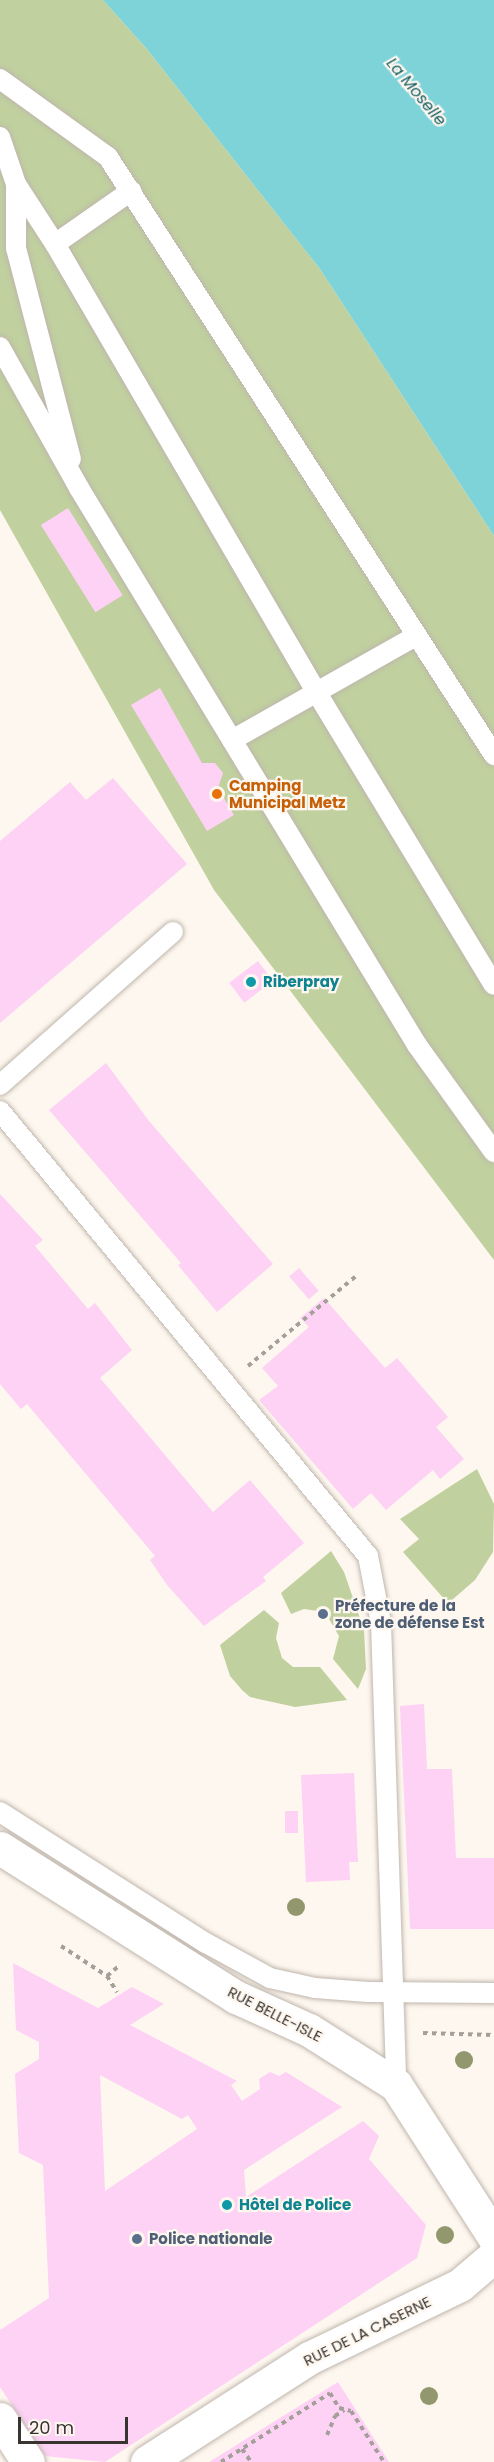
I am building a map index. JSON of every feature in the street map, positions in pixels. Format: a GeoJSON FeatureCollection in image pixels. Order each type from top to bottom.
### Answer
{"type":"FeatureCollection","features":[{"type":"Feature","properties":{"kind":"street","name":"RUE BELLE-ISLE"},"geometry":{"type":"LineString","coordinates":[[0,1848],[236,1996],[309,2030],[396,2085],[494,2237]]}},
{"type":"Feature","properties":{"kind":"street","name":"RUE DE LA CASERNE"},"geometry":{"type":"LineString","coordinates":[[147,2462],[318,2353],[460,2285],[494,2256]]}},
{"type":"Feature","properties":{"kind":"street"},"geometry":{"type":"LineString","coordinates":[[0,2419],[28,2462]]}},
{"type":"Feature","properties":{"kind":"lane"},"geometry":{"type":"LineString","coordinates":[[0,79],[108,157],[494,755]]}},
{"type":"Feature","properties":{"kind":"lane"},"geometry":{"type":"LineString","coordinates":[[0,137],[16,184],[55,244],[317,693],[494,985]]}},
{"type":"Feature","properties":{"kind":"lane"},"geometry":{"type":"LineString","coordinates":[[16,184],[16,248],[79,488]]}},
{"type":"Feature","properties":{"kind":"lane"},"geometry":{"type":"LineString","coordinates":[[55,244],[132,191]]}},
{"type":"Feature","properties":{"kind":"lane"},"geometry":{"type":"LineString","coordinates":[[0,347],[79,488],[417,1045],[494,1152]]}},
{"type":"Feature","properties":{"kind":"lane"},"geometry":{"type":"LineString","coordinates":[[232,740],[416,636]]}},
{"type":"Feature","properties":{"kind":"lane"},"geometry":{"type":"LineString","coordinates":[[0,1085],[173,932]]}},
{"type":"Feature","properties":{"kind":"lane"},"geometry":{"type":"LineString","coordinates":[[0,1111],[368,1556],[381,1623],[396,2085]]}},
{"type":"Feature","properties":{"kind":"lane","name":"RUE BELLE-ISLE"},"geometry":{"type":"LineString","coordinates":[[0,1812],[207,1943],[270,1978],[315,1988],[394,1993],[494,1993]]}},
{"type":"Feature","properties":{"kind":"path"},"geometry":{"type":"LineString","coordinates":[[227,1384],[356,1276]]}},
{"type":"Feature","properties":{"kind":"path"},"geometry":{"type":"LineString","coordinates":[[61,1946],[107,1976],[117,1992]]}},
{"type":"Feature","properties":{"kind":"path"},"geometry":{"type":"LineString","coordinates":[[107,1976],[123,1962]]}},
{"type":"Feature","properties":{"kind":"path"},"geometry":{"type":"LineString","coordinates":[[421,2033],[494,2036]]}},
{"type":"Feature","properties":{"kind":"path"},"geometry":{"type":"LineString","coordinates":[[221,2462],[330,2393],[339,2408],[351,2411],[384,2462]]}},
{"type":"Feature","properties":{"kind":"path"},"geometry":{"type":"LineString","coordinates":[[327,2435],[335,2416],[345,2409]]}},
{"type":"Feature","properties":{"kind":"path"},"geometry":{"type":"LineString","coordinates":[[242,2448],[251,2462]]}},
{"type":"Feature","properties":{"kind":"green space"},"geometry":{"type":"Polygon","coordinates":[[[0,0],[103,0],[146,48],[320,269],[494,536],[494,1260],[214,890],[0,510],[0,0]]]}},
{"type":"Feature","properties":{"kind":"green space"},"geometry":{"type":"Polygon","coordinates":[[[477,1469],[494,1504],[493,1552],[475,1580],[452,1600],[445,1600],[403,1552],[419,1539],[400,1519],[477,1469]]]}},
{"type":"Feature","properties":{"kind":"green space"},"geometry":{"type":"Polygon","coordinates":[[[331,1551],[344,1572],[364,1630],[366,1669],[358,1689],[333,1659],[339,1636],[325,1612],[304,1609],[291,1614],[281,1593],[331,1551]]]}},
{"type":"Feature","properties":{"kind":"green space"},"geometry":{"type":"Polygon","coordinates":[[[264,1610],[279,1623],[276,1638],[282,1658],[293,1667],[320,1667],[347,1700],[295,1707],[250,1697],[242,1690],[230,1676],[220,1645],[264,1610]]]}},
{"type":"Feature","properties":{"kind":"water","name":"La Moselle"},"geometry":{"type":"Polygon","coordinates":[[[103,0],[494,0],[494,536],[320,269],[146,48],[103,0]]]}},
{"type":"Feature","properties":{"kind":"building"},"geometry":{"type":"Polygon","coordinates":[[[68,508],[123,595],[95,612],[41,525],[68,508]]]}},
{"type":"Feature","properties":{"kind":"building"},"geometry":{"type":"Polygon","coordinates":[[[160,688],[202,763],[215,763],[223,773],[218,788],[234,815],[207,831],[131,705],[160,688]]]}},
{"type":"Feature","properties":{"kind":"building"},"geometry":{"type":"Polygon","coordinates":[[[113,778],[187,864],[0,1023],[0,841],[70,782],[86,800],[113,778]]]}},
{"type":"Feature","properties":{"kind":"building","name":"Riberpray"},"geometry":{"type":"Polygon","coordinates":[[[258,961],[273,981],[244,1003],[229,983],[258,961]]]}},
{"type":"Feature","properties":{"kind":"building"},"geometry":{"type":"Polygon","coordinates":[[[106,1063],[149,1121],[273,1264],[217,1312],[178,1265],[181,1263],[49,1110],[106,1063]]]}},
{"type":"Feature","properties":{"kind":"building"},"geometry":{"type":"Polygon","coordinates":[[[0,1194],[43,1240],[35,1246],[88,1309],[95,1303],[132,1350],[100,1378],[213,1512],[250,1480],[304,1543],[263,1577],[266,1581],[204,1626],[167,1585],[150,1560],[155,1556],[27,1404],[21,1409],[0,1384],[0,1194]]]}},
{"type":"Feature","properties":{"kind":"building"},"geometry":{"type":"Polygon","coordinates":[[[299,1268],[319,1291],[309,1299],[289,1277],[299,1268]]]}},
{"type":"Feature","properties":{"kind":"building"},"geometry":{"type":"Polygon","coordinates":[[[324,1298],[385,1368],[397,1358],[448,1417],[436,1427],[464,1459],[440,1479],[433,1470],[386,1510],[371,1493],[353,1509],[259,1400],[278,1386],[262,1368],[309,1327],[300,1318],[324,1298]]]}},
{"type":"Feature","properties":{"kind":"building"},"geometry":{"type":"Polygon","coordinates":[[[424,1704],[427,1769],[452,1769],[456,1858],[494,1858],[494,1929],[410,1929],[400,1706],[424,1704]]]}},
{"type":"Feature","properties":{"kind":"building"},"geometry":{"type":"Polygon","coordinates":[[[354,1773],[358,1862],[349,1862],[350,1880],[306,1882],[301,1775],[354,1773]]]}},
{"type":"Feature","properties":{"kind":"building"},"geometry":{"type":"Polygon","coordinates":[[[285,1811],[298,1811],[298,1833],[285,1833],[285,1811]]]}},
{"type":"Feature","properties":{"kind":"building","name":"Hôtel de Police"},"geometry":{"type":"Polygon","coordinates":[[[13,1963],[98,2008],[132,1987],[164,2004],[130,2025],[237,2081],[231,2085],[242,2101],[260,2089],[259,2079],[270,2072],[279,2076],[286,2072],[342,2107],[244,2170],[246,2197],[363,2121],[379,2136],[369,2159],[426,2225],[417,2258],[105,2462],[45,2456],[0,2387],[0,2330],[49,2298],[43,2165],[19,2153],[15,2074],[39,2059],[39,2042],[16,2030],[13,1963]],[[100,2075],[105,2191],[197,2129],[188,2115],[182,2119],[100,2075]]]}},
{"type":"Feature","properties":{"kind":"building"},"geometry":{"type":"Polygon","coordinates":[[[338,2382],[389,2462],[209,2462],[338,2382]]]}},
{"type":"Feature","properties":{"kind":"place","name":"Camping Municipal Metz"},"geometry":{"type":"Point","coordinates":[217,794]}},
{"type":"Feature","properties":{"kind":"place","name":"Riberpray"},"geometry":{"type":"Point","coordinates":[251,982]}},
{"type":"Feature","properties":{"kind":"place","name":"Préfecture de la zone de défense Est"},"geometry":{"type":"Point","coordinates":[323,1614]}},
{"type":"Feature","properties":{"kind":"place","name":"Hôtel de Police"},"geometry":{"type":"Point","coordinates":[227,2205]}},
{"type":"Feature","properties":{"kind":"place","name":"Police nationale"},"geometry":{"type":"Point","coordinates":[137,2239]}}]}
